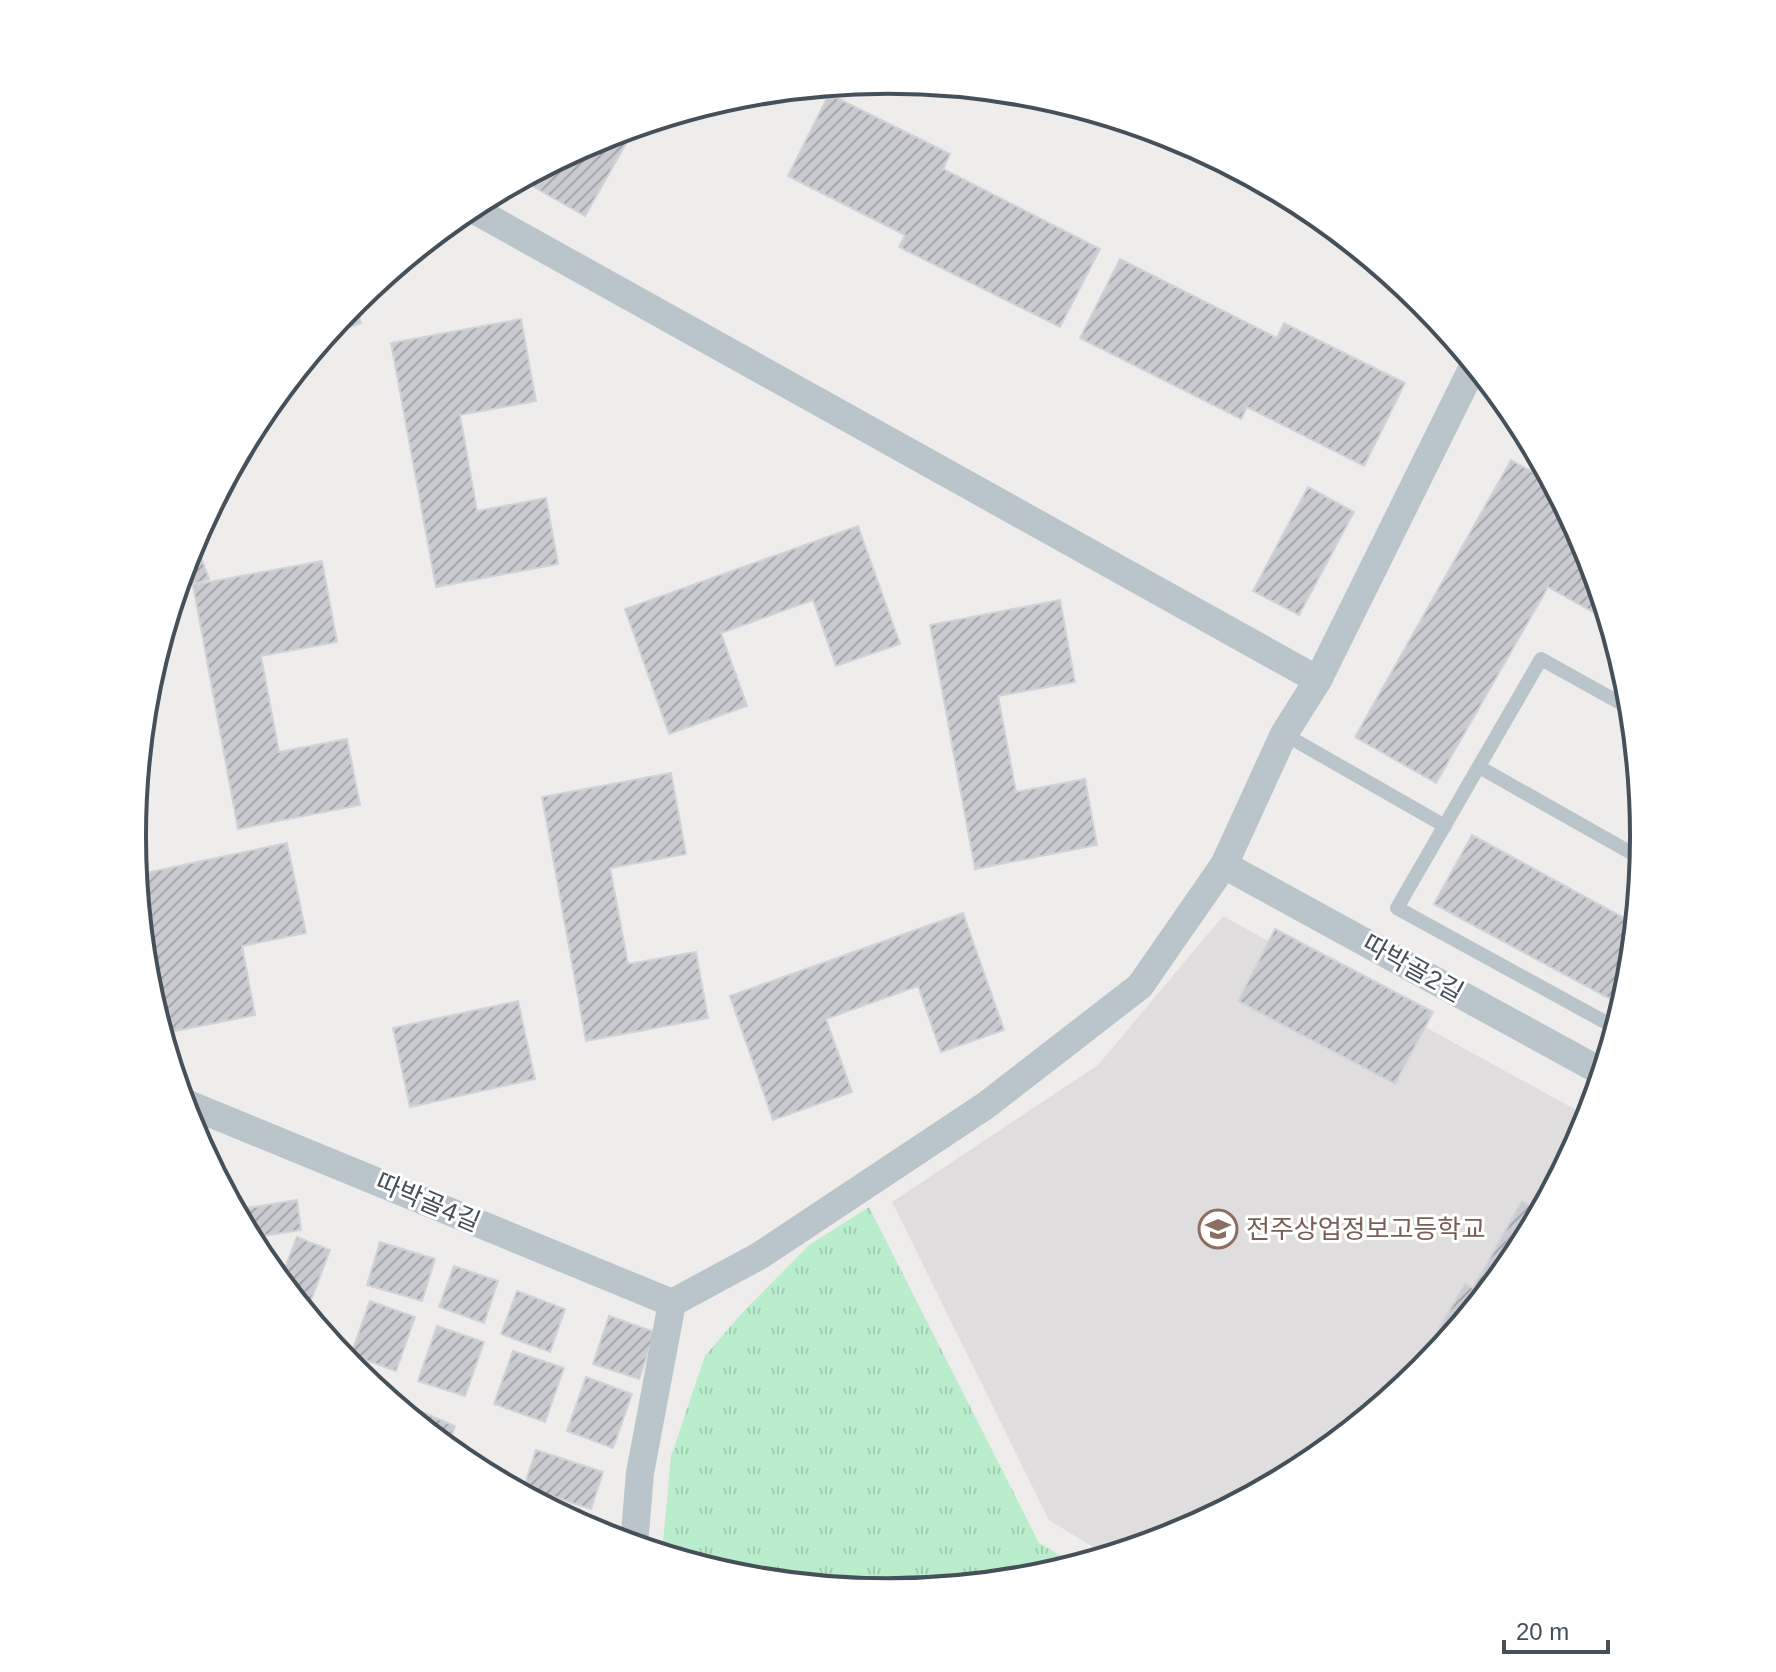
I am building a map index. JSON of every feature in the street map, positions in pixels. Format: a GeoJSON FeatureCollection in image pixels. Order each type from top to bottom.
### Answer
{"type":"FeatureCollection","features":[{"type":"Feature","properties":{"kind":"street"},"geometry":{"type":"LineString","coordinates":[[483,215],[1318,680]]}},
{"type":"Feature","properties":{"kind":"street"},"geometry":{"type":"LineString","coordinates":[[635,1534],[640,1473],[672,1303],[759,1256],[985,1106],[1140,986],[1224,865],[1284,734],[1318,680],[1469,375]]}},
{"type":"Feature","properties":{"kind":"street","name":"따박골2길"},"geometry":{"type":"LineString","coordinates":[[1224,865],[1593,1067]]}},
{"type":"Feature","properties":{"kind":"street","name":"따박골4길"},"geometry":{"type":"LineString","coordinates":[[197,1108],[672,1303]]}},
{"type":"Feature","properties":{"kind":"lane"},"geometry":{"type":"LineString","coordinates":[[1606,1023],[1397,908],[1541,659],[1618,702]]}},
{"type":"Feature","properties":{"kind":"lane"},"geometry":{"type":"LineString","coordinates":[[1284,734],[1445,826]]}},
{"type":"Feature","properties":{"kind":"lane"},"geometry":{"type":"LineString","coordinates":[[1479,767],[1629,852]]}},
{"type":"Feature","properties":{"kind":"shaded area","name":"전주상업정보고등학교"},"geometry":{"type":"Polygon","coordinates":[[[1223,916],[1578,1111],[1531,1207],[1477,1288],[1413,1361],[1377,1394],[1340,1425],[1259,1479],[1172,1522],[1096,1548],[1049,1520],[892,1202],[1098,1065],[1223,916]]]}},
{"type":"Feature","properties":{"kind":"green space"},"geometry":{"type":"Polygon","coordinates":[[[869,1207],[1039,1543],[1063,1557],[985,1572],[888,1578],[791,1572],[743,1564],[663,1543],[671,1456],[705,1356],[809,1245],[869,1207]]]}},
{"type":"Feature","properties":{"kind":"building"},"geometry":{"type":"Polygon","coordinates":[[[834,96],[950,154],[943,169],[1100,249],[1060,327],[899,247],[905,235],[788,176],[828,97],[834,96]]]}},
{"type":"Feature","properties":{"kind":"building"},"geometry":{"type":"Polygon","coordinates":[[[627,141],[585,216],[532,186],[604,150],[627,141]]]}},
{"type":"Feature","properties":{"kind":"building"},"geometry":{"type":"Polygon","coordinates":[[[1120,259],[1277,338],[1284,323],[1405,383],[1364,466],[1247,407],[1241,419],[1080,338],[1120,259]]]}},
{"type":"Feature","properties":{"kind":"building"},"geometry":{"type":"Polygon","coordinates":[[[359,316],[361,323],[348,328],[359,316]]]}},
{"type":"Feature","properties":{"kind":"building"},"geometry":{"type":"Polygon","coordinates":[[[521,319],[536,401],[460,415],[477,511],[546,498],[558,564],[436,587],[391,343],[521,319]]]}},
{"type":"Feature","properties":{"kind":"building"},"geometry":{"type":"Polygon","coordinates":[[[1511,460],[1535,474],[1574,552],[1596,614],[1548,587],[1436,783],[1355,737],[1511,460]]]}},
{"type":"Feature","properties":{"kind":"building"},"geometry":{"type":"Polygon","coordinates":[[[1308,487],[1354,512],[1299,615],[1253,591],[1308,487]]]}},
{"type":"Feature","properties":{"kind":"building"},"geometry":{"type":"Polygon","coordinates":[[[858,526],[900,644],[836,666],[813,600],[721,633],[747,706],[669,734],[625,609],[858,526]]]}},
{"type":"Feature","properties":{"kind":"building"},"geometry":{"type":"Polygon","coordinates":[[[201,556],[209,579],[189,586],[201,556]]]}},
{"type":"Feature","properties":{"kind":"building"},"geometry":{"type":"Polygon","coordinates":[[[322,561],[337,642],[261,656],[279,752],[347,739],[360,805],[238,829],[193,585],[322,561]]]}},
{"type":"Feature","properties":{"kind":"building"},"geometry":{"type":"Polygon","coordinates":[[[1060,600],[1075,682],[998,696],[1016,792],[1085,779],[1097,845],[975,869],[930,625],[1060,600]]]}},
{"type":"Feature","properties":{"kind":"building"},"geometry":{"type":"Polygon","coordinates":[[[671,773],[686,854],[610,868],[628,964],[696,952],[708,1018],[586,1041],[542,797],[671,773]]]}},
{"type":"Feature","properties":{"kind":"building"},"geometry":{"type":"Polygon","coordinates":[[[1472,835],[1625,919],[1612,1000],[1434,904],[1472,835]]]}},
{"type":"Feature","properties":{"kind":"building"},"geometry":{"type":"Polygon","coordinates":[[[287,843],[306,933],[242,946],[255,1015],[172,1032],[152,933],[147,873],[287,843]]]}},
{"type":"Feature","properties":{"kind":"building"},"geometry":{"type":"Polygon","coordinates":[[[963,913],[1004,1030],[941,1052],[918,986],[826,1019],[852,1092],[773,1120],[730,996],[963,913]]]}},
{"type":"Feature","properties":{"kind":"building"},"geometry":{"type":"Polygon","coordinates":[[[1275,929],[1433,1012],[1395,1084],[1238,1001],[1275,929]]]}},
{"type":"Feature","properties":{"kind":"building"},"geometry":{"type":"Polygon","coordinates":[[[518,1001],[535,1079],[410,1107],[393,1028],[518,1001]]]}},
{"type":"Feature","properties":{"kind":"building"},"geometry":{"type":"Polygon","coordinates":[[[297,1200],[301,1230],[263,1236],[246,1208],[297,1200]]]}},
{"type":"Feature","properties":{"kind":"building"},"geometry":{"type":"Polygon","coordinates":[[[1522,1201],[1531,1207],[1477,1288],[1440,1331],[1438,1330],[1465,1284],[1473,1288],[1522,1201]]]}},
{"type":"Feature","properties":{"kind":"building"},"geometry":{"type":"Polygon","coordinates":[[[297,1237],[330,1250],[310,1302],[285,1268],[297,1237]]]}},
{"type":"Feature","properties":{"kind":"building"},"geometry":{"type":"Polygon","coordinates":[[[380,1242],[435,1259],[422,1301],[367,1285],[380,1242]]]}},
{"type":"Feature","properties":{"kind":"building"},"geometry":{"type":"Polygon","coordinates":[[[454,1266],[498,1281],[484,1323],[439,1307],[454,1266]]]}},
{"type":"Feature","properties":{"kind":"building"},"geometry":{"type":"Polygon","coordinates":[[[517,1291],[565,1309],[550,1352],[501,1334],[517,1291]]]}},
{"type":"Feature","properties":{"kind":"building"},"geometry":{"type":"Polygon","coordinates":[[[370,1301],[415,1317],[396,1371],[361,1358],[353,1350],[370,1301]]]}},
{"type":"Feature","properties":{"kind":"building"},"geometry":{"type":"Polygon","coordinates":[[[609,1316],[655,1332],[639,1379],[593,1364],[609,1316]]]}},
{"type":"Feature","properties":{"kind":"building"},"geometry":{"type":"Polygon","coordinates":[[[437,1326],[484,1342],[465,1396],[418,1381],[437,1326]]]}},
{"type":"Feature","properties":{"kind":"building"},"geometry":{"type":"Polygon","coordinates":[[[513,1351],[564,1368],[545,1422],[494,1404],[513,1351]]]}},
{"type":"Feature","properties":{"kind":"building"},"geometry":{"type":"Polygon","coordinates":[[[586,1377],[632,1394],[613,1448],[567,1431],[586,1377]]]}},
{"type":"Feature","properties":{"kind":"building"},"geometry":{"type":"Polygon","coordinates":[[[419,1411],[455,1426],[451,1436],[419,1411]]]}},
{"type":"Feature","properties":{"kind":"building"},"geometry":{"type":"Polygon","coordinates":[[[536,1450],[603,1472],[591,1509],[548,1495],[525,1483],[536,1450]]]}},
{"type":"Feature","properties":{"kind":"place","name":"전주상업정보고등학교"},"geometry":{"type":"Point","coordinates":[1218,1229]}}]}
